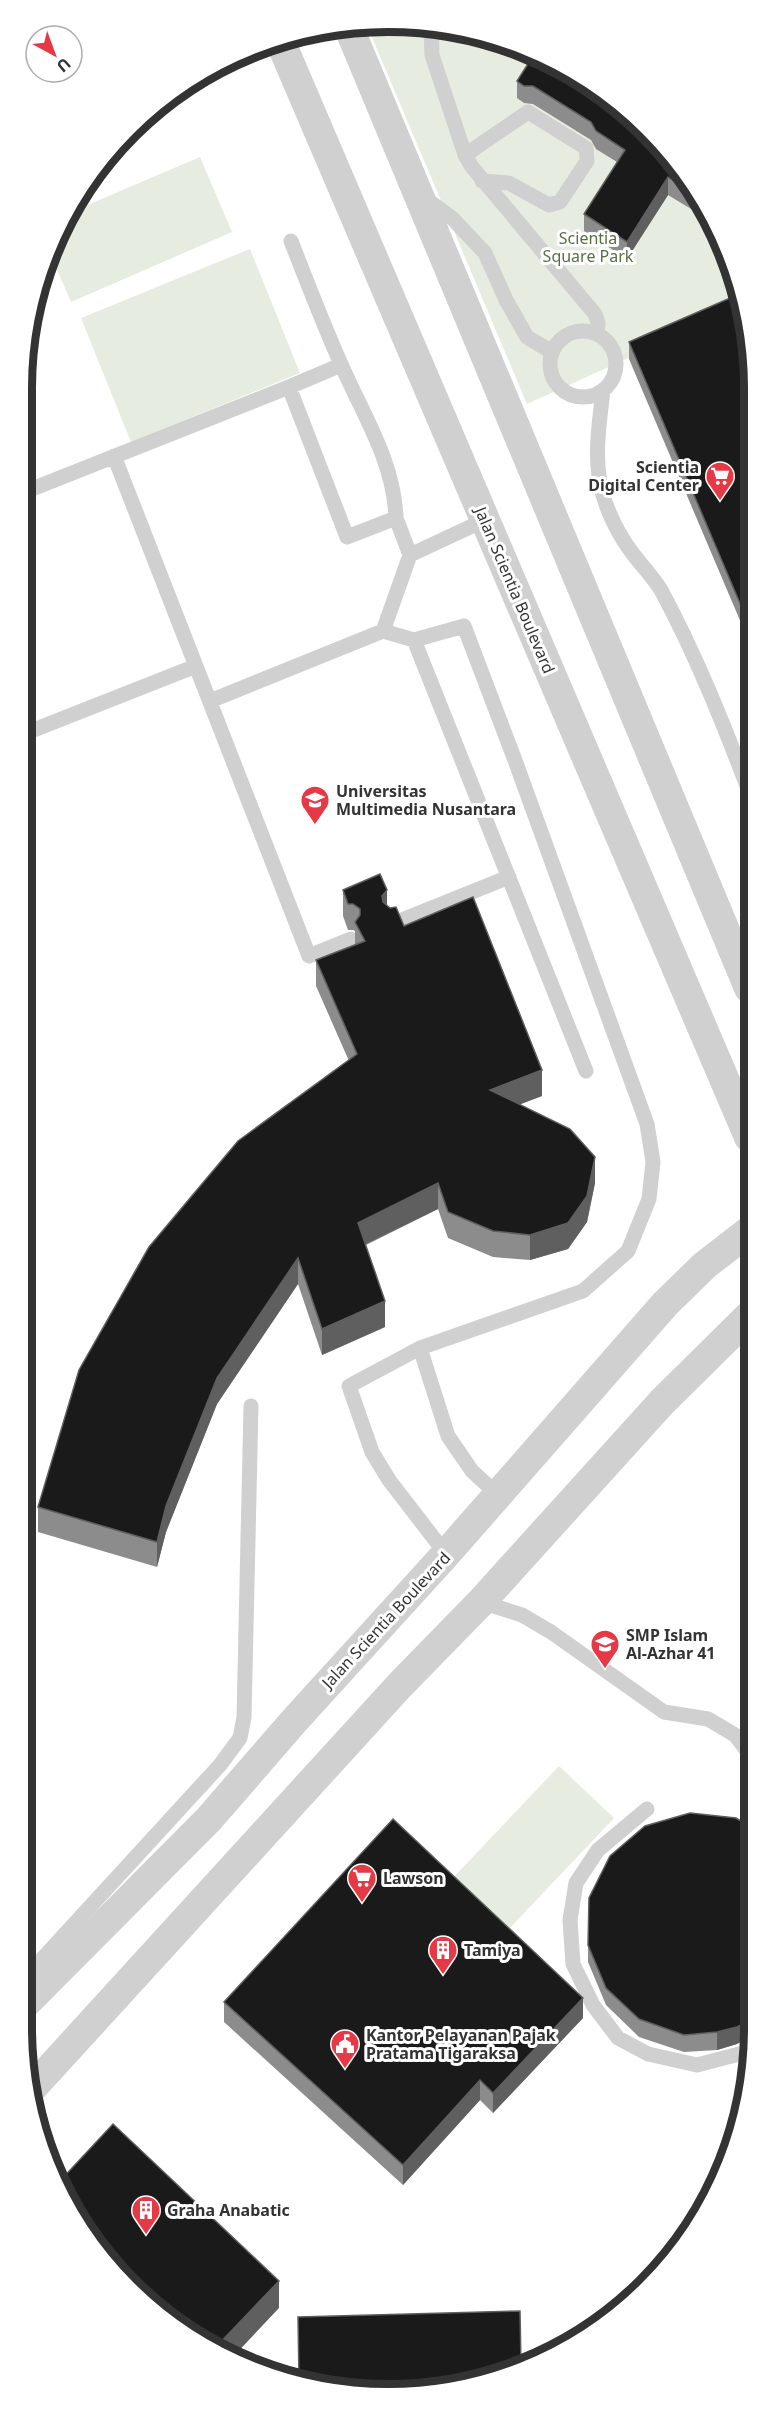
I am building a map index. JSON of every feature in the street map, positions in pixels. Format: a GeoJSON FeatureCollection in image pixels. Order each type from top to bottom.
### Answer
{"type":"FeatureCollection","features":[{"type":"Feature","properties":{"kind":"street"},"geometry":{"type":"LineString","coordinates":[[351,34],[744,975]]}},
{"type":"Feature","properties":{"kind":"street","name":"Jalan Scientia Boulevard"},"geometry":{"type":"LineString","coordinates":[[283,47],[744,1125]]}},
{"type":"Feature","properties":{"kind":"street","name":"Jalan Scientia Boulevard"},"geometry":{"type":"LineString","coordinates":[[32,1997],[209,1819],[665,1304],[705,1265],[744,1236]]}},
{"type":"Feature","properties":{"kind":"street"},"geometry":{"type":"LineString","coordinates":[[36,2084],[400,1685],[481,1602],[662,1402],[744,1321]]}},
{"type":"Feature","properties":{"kind":"lane"},"geometry":{"type":"LineString","coordinates":[[431,35],[432,55],[465,155],[482,181],[595,314],[598,323],[597,334]]}},
{"type":"Feature","properties":{"kind":"lane"},"geometry":{"type":"LineString","coordinates":[[465,155],[528,112],[586,148],[586,161],[560,202],[549,205],[509,183],[482,181]]}},
{"type":"Feature","properties":{"kind":"lane"},"geometry":{"type":"LineString","coordinates":[[418,192],[452,218],[485,253],[506,300],[527,337],[552,352]]}},
{"type":"Feature","properties":{"kind":"lane"},"geometry":{"type":"LineString","coordinates":[[291,241],[341,365],[386,461],[395,495],[396,518],[410,555],[383,631]]}},
{"type":"Feature","properties":{"kind":"lane"},"geometry":{"type":"LineString","coordinates":[[584,331],[597,334],[608,342],[615,353],[616,367],[612,380],[603,390],[588,397],[570,395],[557,385],[550,369],[552,352],[560,341],[571,333],[584,331]]}},
{"type":"Feature","properties":{"kind":"lane"},"geometry":{"type":"LineString","coordinates":[[32,488],[341,365]]}},
{"type":"Feature","properties":{"kind":"lane"},"geometry":{"type":"LineString","coordinates":[[289,387],[347,537],[396,518]]}},
{"type":"Feature","properties":{"kind":"lane"},"geometry":{"type":"LineString","coordinates":[[603,390],[598,440],[599,477],[610,516],[627,546],[659,587],[681,630],[731,743],[744,779]]}},
{"type":"Feature","properties":{"kind":"lane"},"geometry":{"type":"LineString","coordinates":[[114,456],[309,956],[351,939]]}},
{"type":"Feature","properties":{"kind":"lane"},"geometry":{"type":"LineString","coordinates":[[410,555],[485,520]]}},
{"type":"Feature","properties":{"kind":"lane"},"geometry":{"type":"LineString","coordinates":[[210,701],[383,631],[414,640],[464,626],[647,1124],[653,1162],[649,1199],[628,1251],[583,1291],[420,1348],[349,1386],[372,1452],[389,1480],[446,1554]]}},
{"type":"Feature","properties":{"kind":"lane"},"geometry":{"type":"LineString","coordinates":[[414,640],[586,1071]]}},
{"type":"Feature","properties":{"kind":"lane"},"geometry":{"type":"LineString","coordinates":[[32,731],[196,666]]}},
{"type":"Feature","properties":{"kind":"lane"},"geometry":{"type":"LineString","coordinates":[[392,924],[509,877]]}},
{"type":"Feature","properties":{"kind":"lane"},"geometry":{"type":"LineString","coordinates":[[420,1348],[448,1436],[472,1470],[498,1494]]}},
{"type":"Feature","properties":{"kind":"lane"},"geometry":{"type":"LineString","coordinates":[[32,1970],[220,1765],[240,1738],[244,1717],[250,1406]]}},
{"type":"Feature","properties":{"kind":"lane"},"geometry":{"type":"LineString","coordinates":[[481,1602],[522,1615],[664,1712],[708,1719],[735,1734],[744,1746]]}},
{"type":"Feature","properties":{"kind":"lane"},"geometry":{"type":"LineString","coordinates":[[647,1809],[598,1850],[576,1882],[570,1920],[573,1964],[594,2005],[618,2038],[648,2054],[697,2065],[743,2053]]}},
{"type":"Feature","properties":{"kind":"green space","name":"Scientia Square Park"},"geometry":{"type":"Polygon","coordinates":[[[370,32],[411,32],[457,38],[502,50],[545,68],[585,91],[639,136],[670,171],[696,210],[716,251],[725,273],[735,310],[527,404],[370,32]]]}},
{"type":"Feature","properties":{"kind":"green space"},"geometry":{"type":"Polygon","coordinates":[[[200,157],[232,232],[71,302],[54,263],[79,208],[200,157]]]}},
{"type":"Feature","properties":{"kind":"green space"},"geometry":{"type":"Polygon","coordinates":[[[250,249],[300,373],[131,442],[81,318],[250,249]]]}},
{"type":"Feature","properties":{"kind":"green space"},"geometry":{"type":"Polygon","coordinates":[[[559,1766],[614,1818],[506,1932],[451,1880],[559,1766]]]}},
{"type":"Feature","properties":{"kind":"building"},"geometry":{"type":"Polygon","coordinates":[[[530,61],[585,91],[639,136],[680,185],[668,177],[627,242],[584,214],[625,150],[596,131],[591,122],[533,86],[524,86],[517,81],[530,61]]]}},
{"type":"Feature","properties":{"kind":"building","name":"Scientia Digital Center"},"geometry":{"type":"Polygon","coordinates":[[[732,297],[737,318],[744,388],[744,613],[629,342],[732,297]]]}},
{"type":"Feature","properties":{"kind":"building"},"geometry":{"type":"Polygon","coordinates":[[[380,874],[387,890],[382,896],[383,902],[390,908],[396,907],[404,926],[473,897],[542,1070],[490,1090],[570,1129],[595,1157],[587,1196],[568,1223],[530,1235],[493,1231],[448,1212],[438,1183],[358,1223],[385,1301],[322,1329],[298,1258],[217,1378],[166,1506],[157,1542],[38,1507],[79,1370],[149,1247],[238,1141],[357,1054],[316,960],[365,941],[355,922],[360,915],[360,909],[353,904],[348,904],[343,890],[380,874]]]}},
{"type":"Feature","properties":{"kind":"building"},"geometry":{"type":"Polygon","coordinates":[[[690,1813],[736,1818],[744,1823],[744,2024],[737,2027],[717,2032],[684,2035],[639,2019],[606,1988],[588,1945],[589,1898],[610,1856],[645,1826],[690,1813]]]}},
{"type":"Feature","properties":{"kind":"building"},"geometry":{"type":"Polygon","coordinates":[[[393,1819],[583,1998],[493,2093],[480,2080],[403,2165],[224,2002],[393,1819]]]}},
{"type":"Feature","properties":{"kind":"building","name":"Graha Anabatic"},"geometry":{"type":"Polygon","coordinates":[[[113,2124],[279,2281],[220,2343],[171,2311],[120,2263],[91,2226],[64,2177],[113,2124]]]}},
{"type":"Feature","properties":{"kind":"building"},"geometry":{"type":"Polygon","coordinates":[[[520,2311],[521,2358],[502,2366],[457,2378],[411,2384],[364,2384],[318,2378],[299,2373],[298,2317],[520,2311]]]}},
{"type":"Feature","properties":{"kind":"place","name":"Scientia Digital Center"},"geometry":{"type":"Point","coordinates":[720,502]}},
{"type":"Feature","properties":{"kind":"place","name":"Universitas Multimedia Nusantara"},"geometry":{"type":"Point","coordinates":[315,826]}},
{"type":"Feature","properties":{"kind":"place","name":"SMP Islam Al-Azhar 41"},"geometry":{"type":"Point","coordinates":[605,1670]}},
{"type":"Feature","properties":{"kind":"place","name":"Lawson"},"geometry":{"type":"Point","coordinates":[362,1904]}},
{"type":"Feature","properties":{"kind":"place","name":"Tamiya"},"geometry":{"type":"Point","coordinates":[443,1976]}},
{"type":"Feature","properties":{"kind":"place","name":"Kantor Pelayanan Pajak Pratama Tigaraksa"},"geometry":{"type":"Point","coordinates":[345,2070]}},
{"type":"Feature","properties":{"kind":"place","name":"Graha Anabatic"},"geometry":{"type":"Point","coordinates":[146,2236]}}]}
